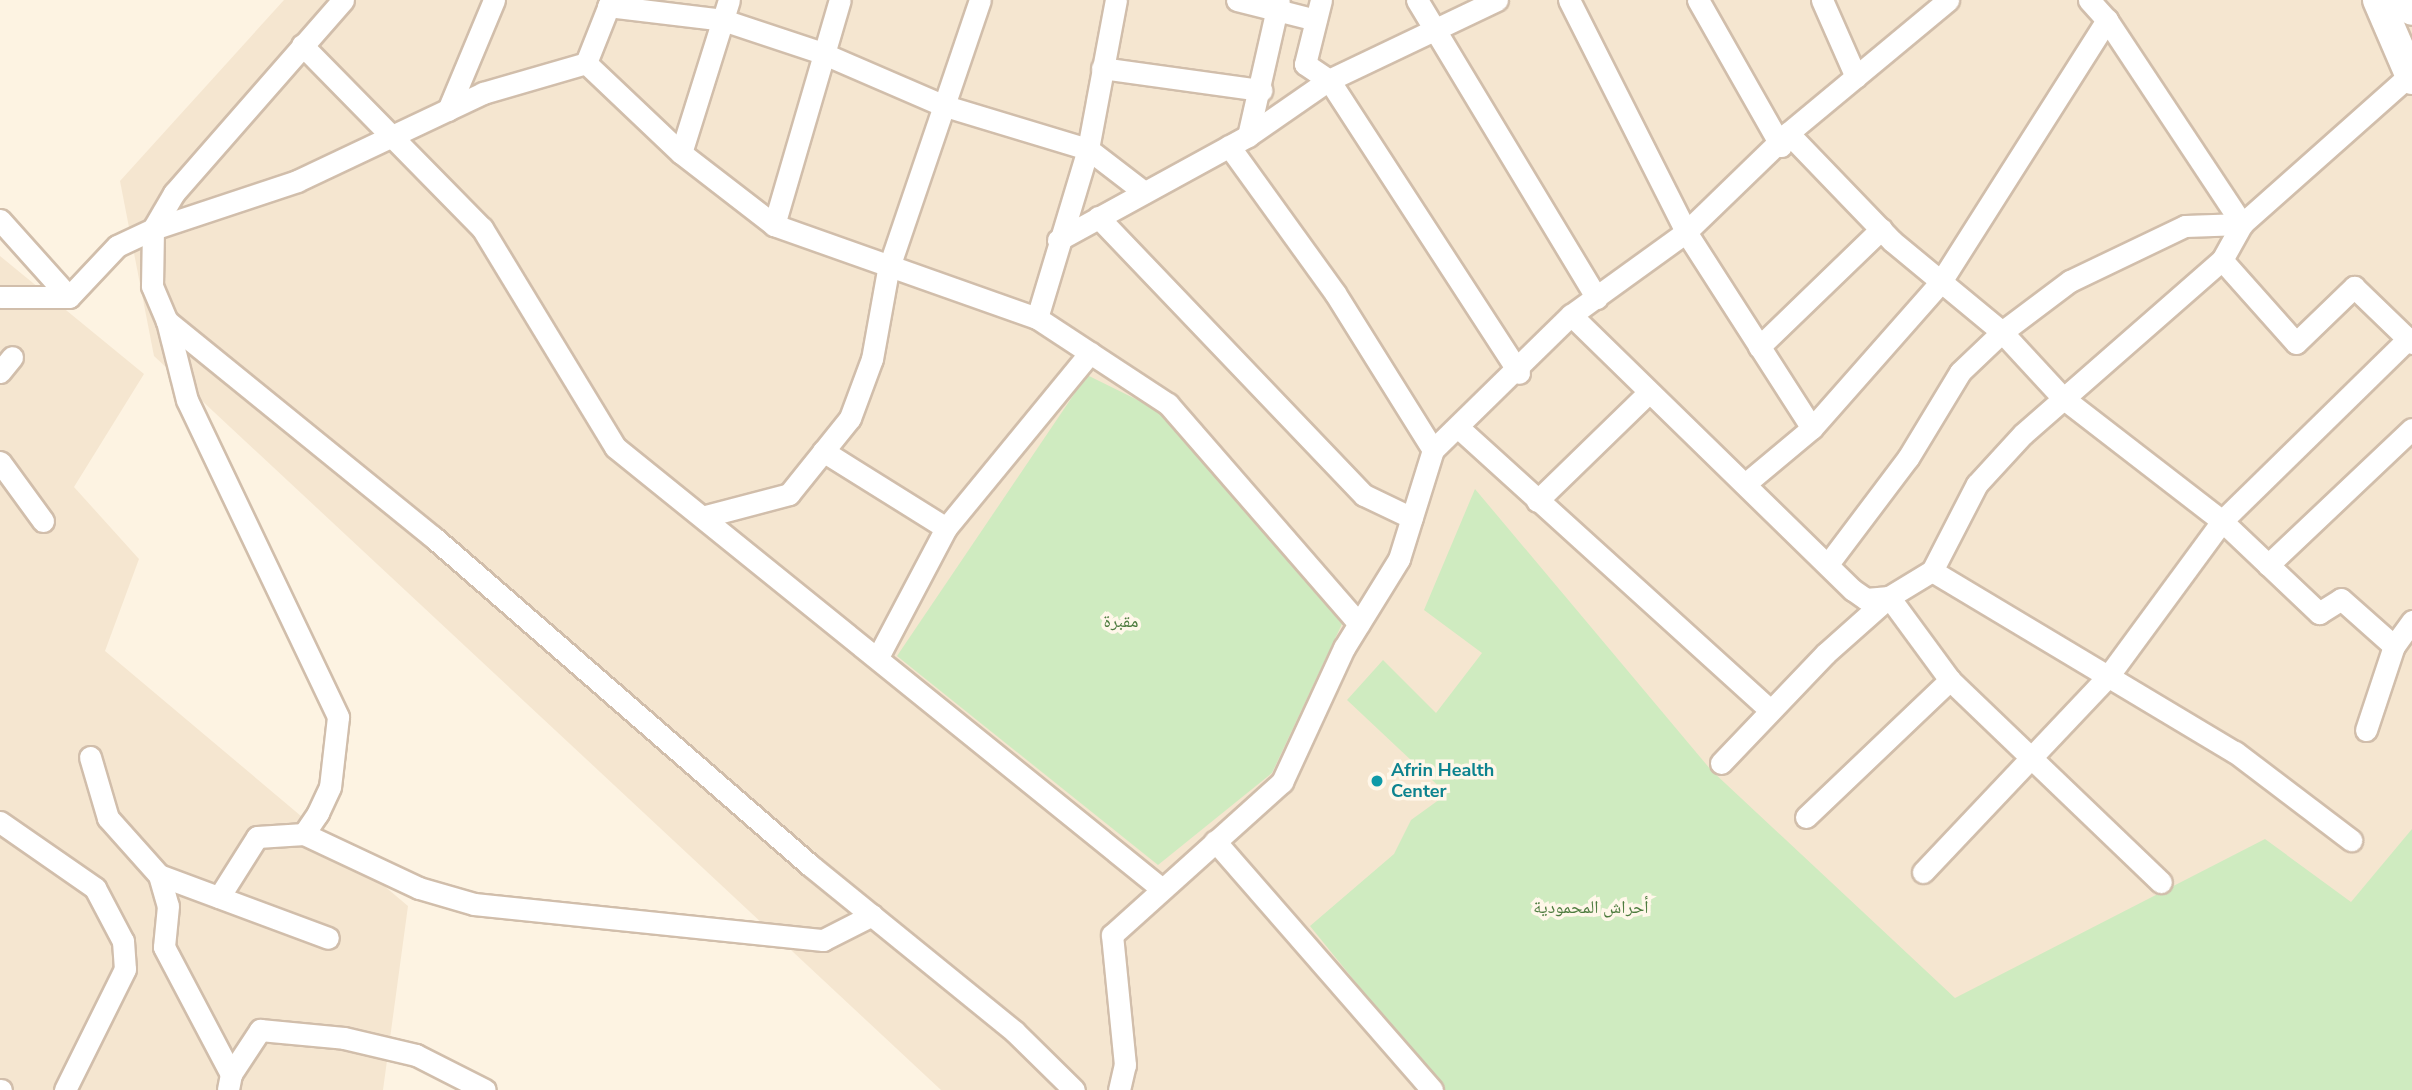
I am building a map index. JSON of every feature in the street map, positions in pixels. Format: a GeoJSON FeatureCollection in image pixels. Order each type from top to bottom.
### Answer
{"type":"FeatureCollection","features":[{"type":"Feature","properties":{"kind":"main road"},"geometry":{"type":"LineString","coordinates":[[2378,0],[2411,77]]}},
{"type":"Feature","properties":{"kind":"main road"},"geometry":{"type":"LineString","coordinates":[[2407,0],[2412,10]]}},
{"type":"Feature","properties":{"kind":"street"},"geometry":{"type":"LineString","coordinates":[[304,834],[330,787],[338,716],[187,400],[167,321],[152,286],[153,229],[174,193],[343,0]]}},
{"type":"Feature","properties":{"kind":"street"},"geometry":{"type":"LineString","coordinates":[[448,110],[494,0]]}},
{"type":"Feature","properties":{"kind":"street"},"geometry":{"type":"LineString","coordinates":[[774,225],[822,53],[840,0]]}},
{"type":"Feature","properties":{"kind":"street"},"geometry":{"type":"LineString","coordinates":[[706,516],[789,494],[850,418],[872,359],[888,270],[942,105],[980,0]]}},
{"type":"Feature","properties":{"kind":"street"},"geometry":{"type":"LineString","coordinates":[[1037,318],[1058,240],[1088,149],[1116,0]]}},
{"type":"Feature","properties":{"kind":"street"},"geometry":{"type":"LineString","coordinates":[[1237,0],[1319,10],[1306,64],[1329,80],[1519,373]]}},
{"type":"Feature","properties":{"kind":"street"},"geometry":{"type":"LineString","coordinates":[[1417,0],[1440,30],[1597,298]]}},
{"type":"Feature","properties":{"kind":"street"},"geometry":{"type":"LineString","coordinates":[[1058,240],[1248,136],[1329,80],[1440,30],[1497,0]]}},
{"type":"Feature","properties":{"kind":"street"},"geometry":{"type":"LineString","coordinates":[[1569,0],[1686,232],[1812,428]]}},
{"type":"Feature","properties":{"kind":"street"},"geometry":{"type":"LineString","coordinates":[[1698,0],[1785,140],[1940,283],[2002,332],[2063,398],[2221,521],[2319,613],[2341,598],[2394,646]]}},
{"type":"Feature","properties":{"kind":"street"},"geometry":{"type":"LineString","coordinates":[[1822,0],[1856,77]]}},
{"type":"Feature","properties":{"kind":"street"},"geometry":{"type":"LineString","coordinates":[[1119,1090],[1125,1065],[1112,935],[1282,782],[1359,624],[1399,559],[1433,450],[1460,429],[1519,373],[1571,315],[1686,232],[1856,77],[1948,0]]}},
{"type":"Feature","properties":{"kind":"street"},"geometry":{"type":"LineString","coordinates":[[2089,0],[2107,20],[2242,224]]}},
{"type":"Feature","properties":{"kind":"street"},"geometry":{"type":"LineString","coordinates":[[0,297],[69,297],[117,246],[153,229],[297,181],[448,110],[586,63],[610,3],[726,10],[942,105],[1088,149],[1144,192]]}},
{"type":"Feature","properties":{"kind":"street"},"geometry":{"type":"LineString","coordinates":[[1248,136],[1261,90],[1278,5]]}},
{"type":"Feature","properties":{"kind":"street"},"geometry":{"type":"LineString","coordinates":[[681,153],[726,10]]}},
{"type":"Feature","properties":{"kind":"street"},"geometry":{"type":"LineString","coordinates":[[1745,484],[1812,428],[1940,283],[2107,20]]}},
{"type":"Feature","properties":{"kind":"street"},"geometry":{"type":"LineString","coordinates":[[302,45],[396,134],[482,228],[615,447],[706,516],[1162,889]]}},
{"type":"Feature","properties":{"kind":"street"},"geometry":{"type":"LineString","coordinates":[[586,63],[681,153],[774,225],[888,270],[1037,318],[1168,404],[1359,624]]}},
{"type":"Feature","properties":{"kind":"street"},"geometry":{"type":"LineString","coordinates":[[1102,68],[1261,90]]}},
{"type":"Feature","properties":{"kind":"street"},"geometry":{"type":"LineString","coordinates":[[1721,763],[1769,710],[1889,597],[1932,571],[1977,484],[2063,398],[2222,260],[2242,224],[2411,77]]}},
{"type":"Feature","properties":{"kind":"street"},"geometry":{"type":"LineString","coordinates":[[1229,146],[1335,293],[1433,450]]}},
{"type":"Feature","properties":{"kind":"street"},"geometry":{"type":"LineString","coordinates":[[1098,217],[1364,495],[1412,518]]}},
{"type":"Feature","properties":{"kind":"street"},"geometry":{"type":"LineString","coordinates":[[0,220],[69,297]]}},
{"type":"Feature","properties":{"kind":"street"},"geometry":{"type":"LineString","coordinates":[[1828,564],[1908,458],[1960,372],[2002,332],[2070,281],[2185,226],[2242,224]]}},
{"type":"Feature","properties":{"kind":"street"},"geometry":{"type":"LineString","coordinates":[[1759,347],[1881,229]]}},
{"type":"Feature","properties":{"kind":"street"},"geometry":{"type":"LineString","coordinates":[[1923,872],[2032,760],[2109,675],[2221,521],[2410,341],[2354,287],[2296,343],[2222,260]]}},
{"type":"Feature","properties":{"kind":"street"},"geometry":{"type":"LineString","coordinates":[[1571,315],[1866,599],[1889,597]]}},
{"type":"Feature","properties":{"kind":"street"},"geometry":{"type":"LineString","coordinates":[[167,321],[433,537],[872,915],[1014,1031],[1074,1090]]}},
{"type":"Feature","properties":{"kind":"street"},"geometry":{"type":"LineString","coordinates":[[878,657],[946,528],[1090,353]]}},
{"type":"Feature","properties":{"kind":"street"},"geometry":{"type":"LineString","coordinates":[[1537,501],[1649,392]]}},
{"type":"Feature","properties":{"kind":"street"},"geometry":{"type":"LineString","coordinates":[[1460,429],[1769,710]]}},
{"type":"Feature","properties":{"kind":"street"},"geometry":{"type":"LineString","coordinates":[[2268,565],[2412,429]]}},
{"type":"Feature","properties":{"kind":"street"},"geometry":{"type":"LineString","coordinates":[[823,451],[946,528]]}},
{"type":"Feature","properties":{"kind":"street"},"geometry":{"type":"LineString","coordinates":[[0,462],[43,521]]}},
{"type":"Feature","properties":{"kind":"street"},"geometry":{"type":"LineString","coordinates":[[1932,571],[2235,752],[2351,840]]}},
{"type":"Feature","properties":{"kind":"street"},"geometry":{"type":"LineString","coordinates":[[1889,597],[1950,680],[2161,882]]}},
{"type":"Feature","properties":{"kind":"street"},"geometry":{"type":"LineString","coordinates":[[2366,730],[2394,646],[2412,621]]}},
{"type":"Feature","properties":{"kind":"street"},"geometry":{"type":"LineString","coordinates":[[1807,817],[1950,680]]}},
{"type":"Feature","properties":{"kind":"street"},"geometry":{"type":"LineString","coordinates":[[90,757],[108,818],[159,875],[168,906],[164,947],[229,1082]]}},
{"type":"Feature","properties":{"kind":"street"},"geometry":{"type":"LineString","coordinates":[[0,822],[96,888],[123,941],[125,969],[65,1090]]}},
{"type":"Feature","properties":{"kind":"street"},"geometry":{"type":"LineString","coordinates":[[219,897],[257,836],[304,834],[419,888],[474,904],[823,940],[872,915]]}},
{"type":"Feature","properties":{"kind":"street"},"geometry":{"type":"LineString","coordinates":[[1215,841],[1432,1090]]}},
{"type":"Feature","properties":{"kind":"street"},"geometry":{"type":"LineString","coordinates":[[159,875],[328,938]]}},
{"type":"Feature","properties":{"kind":"street"},"geometry":{"type":"LineString","coordinates":[[229,1082],[260,1030],[344,1038],[416,1055],[485,1090]]}},
{"type":"Feature","properties":{"kind":"shaded area"},"geometry":{"type":"Polygon","coordinates":[[[284,0],[2412,0],[2412,1090],[941,1090],[154,356],[120,181],[284,0]]]}},
{"type":"Feature","properties":{"kind":"shaded area"},"geometry":{"type":"Polygon","coordinates":[[[0,256],[144,374],[74,487],[139,559],[105,651],[408,906],[383,1090],[0,1090],[0,256]]]}},
{"type":"Feature","properties":{"kind":"green space","name":"مقبرة"},"geometry":{"type":"Polygon","coordinates":[[[1087,375],[1160,411],[1342,624],[1272,773],[1158,865],[897,656],[1087,375]]]}},
{"type":"Feature","properties":{"kind":"green space","name":"أحراش المحمودية"},"geometry":{"type":"Polygon","coordinates":[[[1475,489],[1711,770],[1955,998],[2265,839],[2351,902],[2412,829],[2412,1090],[1443,1090],[1310,926],[1394,854],[1411,820],[1447,794],[1347,700],[1383,660],[1436,713],[1482,653],[1424,610],[1475,489]]]}},
{"type":"Feature","properties":{"kind":"place","name":"Afrin Health Center"},"geometry":{"type":"Point","coordinates":[1377,781]}}]}
